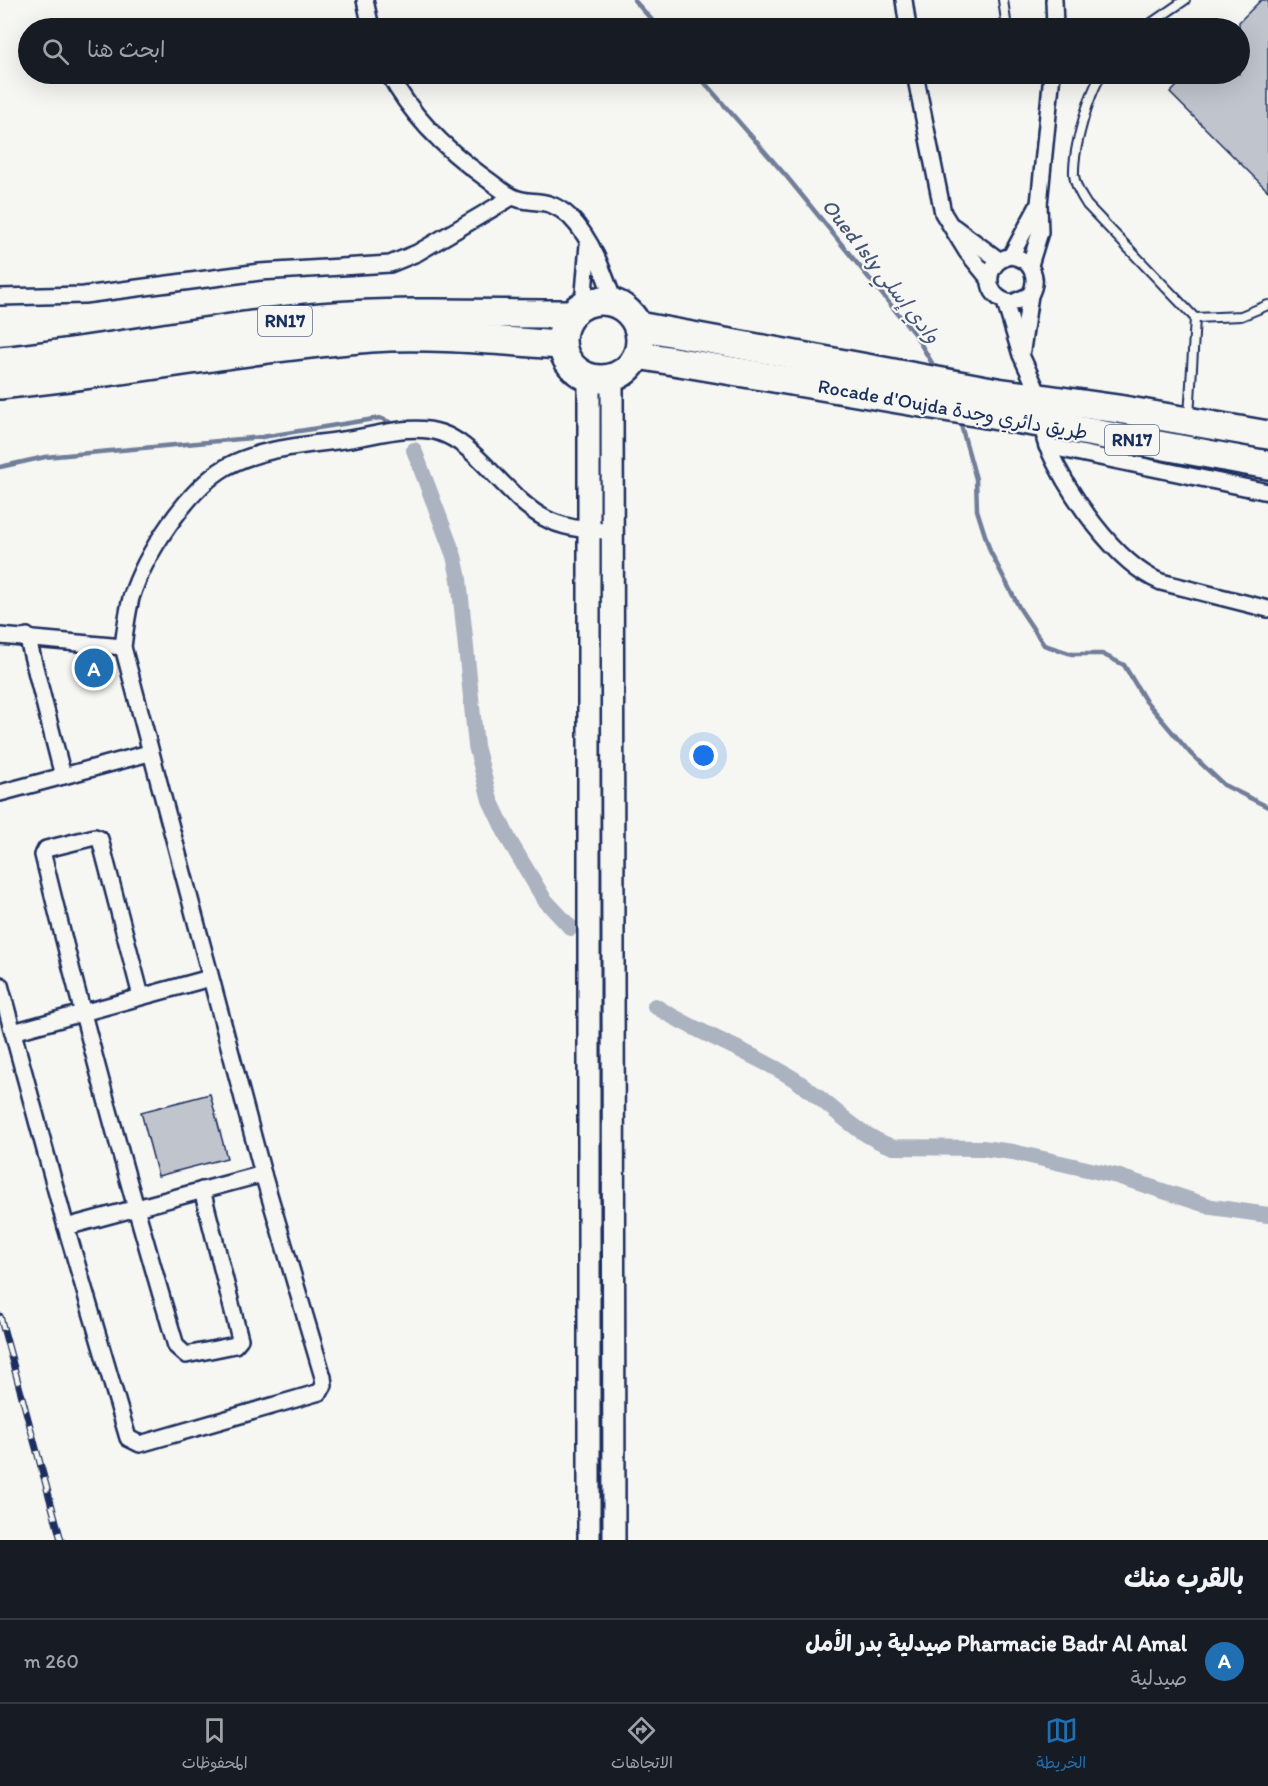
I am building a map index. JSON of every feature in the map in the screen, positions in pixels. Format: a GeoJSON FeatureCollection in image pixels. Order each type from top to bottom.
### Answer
{"type":"FeatureCollection","features":[{"type":"Feature","properties":{"kind":"highway","name":"RN17"},"geometry":{"type":"LineString","coordinates":[[0,361],[87,352],[320,317],[577,309],[603,300],[614,302]]}},
{"type":"Feature","properties":{"kind":"highway"},"geometry":{"type":"LineString","coordinates":[[577,309],[565,323],[562,345],[571,365],[601,378],[632,365],[638,355],[640,336],[638,326],[633,316],[614,302]]}},
{"type":"Feature","properties":{"kind":"highway","name":"Rocade d'Oujda طريق دائري وجدة"},"geometry":{"type":"LineString","coordinates":[[638,326],[871,382]]}},
{"type":"Feature","properties":{"kind":"highway","name":"RN17"},"geometry":{"type":"LineString","coordinates":[[0,385],[236,353],[373,338],[419,337],[562,345]]}},
{"type":"Feature","properties":{"kind":"highway","name":"Rocade d'Oujda طريق دائري وجدة"},"geometry":{"type":"LineString","coordinates":[[638,355],[871,382],[996,404],[1042,422],[1268,465]]}},
{"type":"Feature","properties":{"kind":"highway","name":"Rocade d'Oujda طريق دائري وجدة"},"geometry":{"type":"LineString","coordinates":[[1042,422],[1189,422],[1268,435]]}},
{"type":"Feature","properties":{"kind":"main road"},"geometry":{"type":"LineString","coordinates":[[589,1540],[587,531],[601,378]]}},
{"type":"Feature","properties":{"kind":"main road"},"geometry":{"type":"LineString","coordinates":[[601,378],[611,531],[614,1540]]}},
{"type":"Feature","properties":{"kind":"street"},"geometry":{"type":"LineString","coordinates":[[365,0],[369,18]]}},
{"type":"Feature","properties":{"kind":"street"},"geometry":{"type":"LineString","coordinates":[[904,0],[907,18]]}},
{"type":"Feature","properties":{"kind":"street"},"geometry":{"type":"LineString","coordinates":[[1054,0],[1055,18]]}},
{"type":"Feature","properties":{"kind":"street"},"geometry":{"type":"LineString","coordinates":[[394,84],[400,94],[441,143],[512,197],[545,201],[569,217],[588,241],[614,302]]}},
{"type":"Feature","properties":{"kind":"street"},"geometry":{"type":"LineString","coordinates":[[917,84],[929,153],[946,222],[988,279],[993,294],[1005,302],[1018,302],[1030,295]]}},
{"type":"Feature","properties":{"kind":"street"},"geometry":{"type":"LineString","coordinates":[[1030,265],[1040,232],[1039,204],[1051,84]]}},
{"type":"Feature","properties":{"kind":"street"},"geometry":{"type":"LineString","coordinates":[[0,297],[84,295],[260,272],[390,264],[417,253],[512,197]]}},
{"type":"Feature","properties":{"kind":"street"},"geometry":{"type":"LineString","coordinates":[[988,279],[990,272],[1005,258],[1039,204]]}},
{"type":"Feature","properties":{"kind":"street"},"geometry":{"type":"LineString","coordinates":[[946,222],[1005,258],[1024,260],[1030,265],[1035,280],[1030,295],[1021,356]]}},
{"type":"Feature","properties":{"kind":"street"},"geometry":{"type":"LineString","coordinates":[[577,309],[588,241]]}},
{"type":"Feature","properties":{"kind":"street"},"geometry":{"type":"LineString","coordinates":[[1005,302],[1042,422],[1069,489],[1126,560],[1161,582],[1268,609]]}},
{"type":"Feature","properties":{"kind":"street"},"geometry":{"type":"LineString","coordinates":[[1042,422],[1268,492]]}},
{"type":"Feature","properties":{"kind":"street"},"geometry":{"type":"LineString","coordinates":[[0,985],[124,1430],[132,1442],[140,1444],[148,1442],[317,1395],[322,1390],[323,1377],[263,1174],[149,753],[123,647],[132,596],[167,529],[185,503],[205,482],[228,466],[255,456],[289,448],[411,430],[438,432],[470,450],[527,508],[559,525],[587,531],[611,531]]}},
{"type":"Feature","properties":{"kind":"street"},"geometry":{"type":"LineString","coordinates":[[0,636],[27,636],[123,647]]}},
{"type":"Feature","properties":{"kind":"street"},"geometry":{"type":"LineString","coordinates":[[27,636],[63,776]]}},
{"type":"Feature","properties":{"kind":"street"},"geometry":{"type":"LineString","coordinates":[[0,793],[149,753]]}},
{"type":"Feature","properties":{"kind":"street"},"geometry":{"type":"LineString","coordinates":[[141,996],[100,839],[95,837],[46,849],[43,855],[81,1013],[135,1208],[179,1351],[186,1355],[235,1345],[240,1339],[202,1190]]}},
{"type":"Feature","properties":{"kind":"street"},"geometry":{"type":"LineString","coordinates":[[13,1032],[210,978]]}},
{"type":"Feature","properties":{"kind":"street"},"geometry":{"type":"LineString","coordinates":[[66,1227],[263,1174]]}},
{"type":"Feature","properties":{"kind":"lane"},"geometry":{"type":"LineString","coordinates":[[1002,0],[1005,18]]}},
{"type":"Feature","properties":{"kind":"lane"},"geometry":{"type":"LineString","coordinates":[[1159,18],[1185,0]]}},
{"type":"Feature","properties":{"kind":"lane"},"geometry":{"type":"LineString","coordinates":[[1095,84],[1085,111],[1074,175],[1077,186],[1087,205],[1195,318],[1189,422]]}},
{"type":"Feature","properties":{"kind":"lane"},"geometry":{"type":"LineString","coordinates":[[1195,318],[1241,316],[1268,305]]}},
{"type":"Feature","properties":{"kind":"building"},"geometry":{"type":"Polygon","coordinates":[[[1261,0],[1268,0],[1268,191],[1170,93],[1179,84],[1250,84],[1250,18],[1243,18],[1261,0]]]}},
{"type":"Feature","properties":{"kind":"building"},"geometry":{"type":"Polygon","coordinates":[[[210,1094],[227,1158],[158,1176],[141,1112],[210,1094]]]}},
{"type":"Feature","properties":{"kind":"waterway","name":"Oued Isly وادي إسلي"},"geometry":{"type":"LineString","coordinates":[[634,0],[650,18]]}},
{"type":"Feature","properties":{"kind":"waterway","name":"Oued Isly وادي إسلي"},"geometry":{"type":"LineString","coordinates":[[706,84],[787,177],[916,336],[936,370]]}},
{"type":"Feature","properties":{"kind":"waterway"},"geometry":{"type":"LineString","coordinates":[[0,467],[45,457],[262,437],[380,418],[392,423]]}},
{"type":"Feature","properties":{"kind":"waterway","name":"Oued Isly وادي إسلي"},"geometry":{"type":"LineString","coordinates":[[959,418],[976,479],[977,510],[990,551],[1020,609],[1044,645],[1072,654],[1102,654],[1124,665],[1145,700],[1190,753],[1224,785],[1268,807]]}},
{"type":"Feature","properties":{"kind":"waterway"},"geometry":{"type":"LineString","coordinates":[[414,450],[454,556],[459,579],[476,746],[490,800],[509,840],[544,899],[571,928]]}},
{"type":"Feature","properties":{"kind":"waterway"},"geometry":{"type":"LineString","coordinates":[[655,1006],[794,1079],[854,1126],[893,1147],[982,1148],[1013,1152],[1117,1176],[1212,1207],[1268,1215]]}},
{"type":"Feature","properties":{"kind":"railway"},"geometry":{"type":"LineString","coordinates":[[0,1316],[61,1540]]}},
{"type":"Feature","properties":{"kind":"place","name":"Pharmacie Badr Al Amal صيدلية بدر الأمل"},"geometry":{"type":"Point","coordinates":[94,668]}}]}
